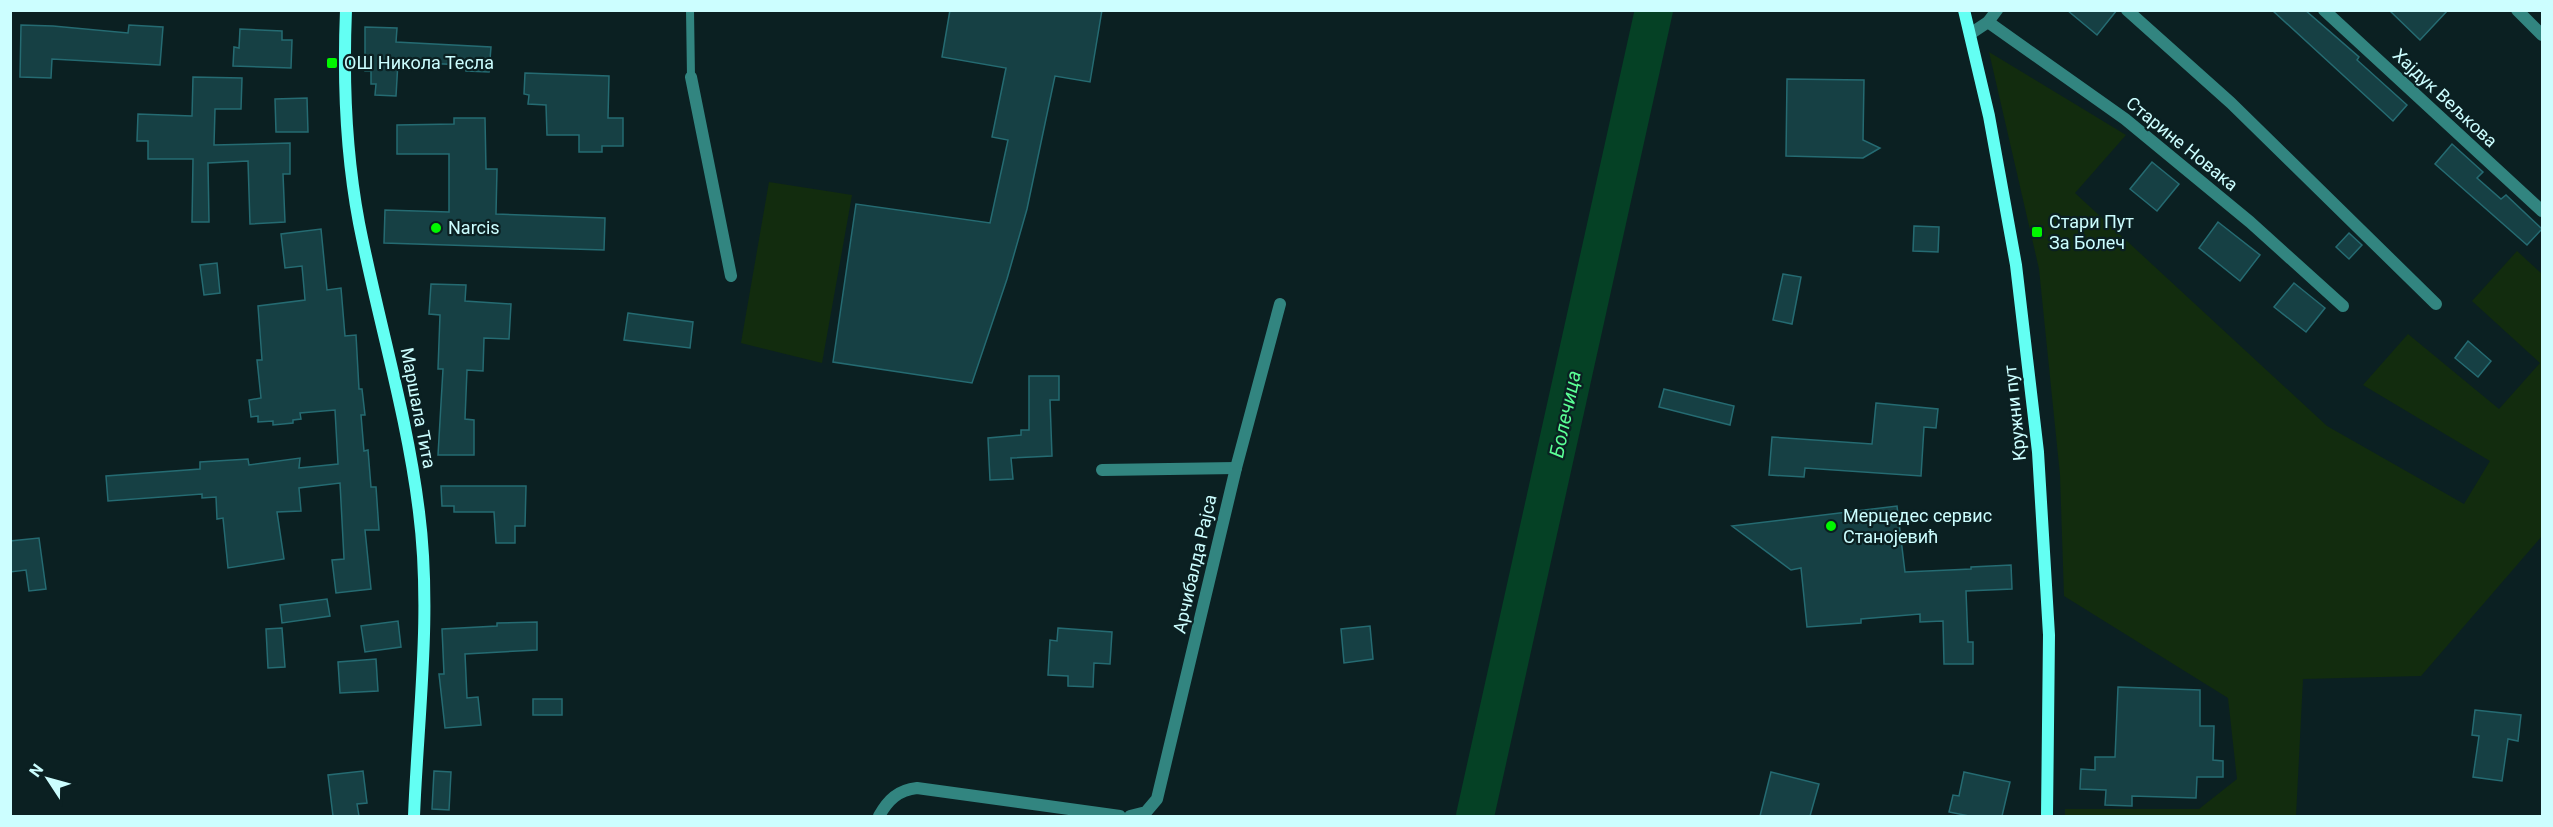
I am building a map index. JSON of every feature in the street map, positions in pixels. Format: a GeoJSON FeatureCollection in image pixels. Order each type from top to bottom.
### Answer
{"type":"FeatureCollection","features":[{"type":"Feature","properties":{"kind":"main road","name":"Маршала Тита"},"geometry":{"type":"LineString","coordinates":[[346,10],[344,58],[346,108],[359,223],[390,357],[420,514],[424,610],[414,816]]}},
{"type":"Feature","properties":{"kind":"main road","name":"Кружни пут"},"geometry":{"type":"LineString","coordinates":[[1964,10],[1989,116],[2016,265],[2038,452],[2049,634],[2047,816]]}},
{"type":"Feature","properties":{"kind":"street"},"geometry":{"type":"LineString","coordinates":[[1970,34],[1988,22],[1997,10]]}},
{"type":"Feature","properties":{"kind":"street"},"geometry":{"type":"LineString","coordinates":[[2127,10],[2231,103],[2436,304]]}},
{"type":"Feature","properties":{"kind":"street","name":"Хајдук Вељкова"},"geometry":{"type":"LineString","coordinates":[[2324,10],[2542,211]]}},
{"type":"Feature","properties":{"kind":"street"},"geometry":{"type":"LineString","coordinates":[[2517,10],[2542,35]]}},
{"type":"Feature","properties":{"kind":"street","name":"Старине Новака"},"geometry":{"type":"LineString","coordinates":[[1988,22],[2125,119],[2250,222],[2343,306]]}},
{"type":"Feature","properties":{"kind":"street"},"geometry":{"type":"LineString","coordinates":[[691,77],[731,276]]}},
{"type":"Feature","properties":{"kind":"street","name":"Арчибалда Рајса"},"geometry":{"type":"LineString","coordinates":[[1130,816],[1146,812],[1157,799],[1236,468],[1280,304]]}},
{"type":"Feature","properties":{"kind":"street"},"geometry":{"type":"LineString","coordinates":[[1102,470],[1236,468]]}},
{"type":"Feature","properties":{"kind":"street"},"geometry":{"type":"LineString","coordinates":[[879,816],[894,796],[907,789],[917,788],[1120,816]]}},
{"type":"Feature","properties":{"kind":"lane"},"geometry":{"type":"LineString","coordinates":[[690,10],[691,77]]}},
{"type":"Feature","properties":{"kind":"green space"},"geometry":{"type":"Polygon","coordinates":[[[1989,52],[2126,135],[2075,193],[2327,426],[2464,504],[2490,461],[2363,385],[2408,334],[2499,409],[2540,363],[2472,301],[2517,251],[2542,274],[2542,536],[2421,676],[2303,679],[2296,816],[2065,816],[2065,809],[2199,809],[2237,779],[2228,698],[2064,596],[2060,475],[2039,269],[1989,52]]]}},
{"type":"Feature","properties":{"kind":"green space"},"geometry":{"type":"Polygon","coordinates":[[[769,182],[852,195],[822,363],[741,343],[769,182]]]}},
{"type":"Feature","properties":{"kind":"building"},"geometry":{"type":"Polygon","coordinates":[[[950,10],[1102,10],[1090,82],[1055,76],[1027,209],[1007,279],[972,383],[833,362],[856,204],[990,223],[1008,140],[992,137],[1006,68],[942,57],[950,10]]]}},
{"type":"Feature","properties":{"kind":"building"},"geometry":{"type":"Polygon","coordinates":[[[2067,10],[2117,10],[2097,35],[2067,10]]]}},
{"type":"Feature","properties":{"kind":"building"},"geometry":{"type":"Polygon","coordinates":[[[2272,10],[2305,10],[2359,57],[2357,60],[2407,105],[2393,121],[2272,10]]]}},
{"type":"Feature","properties":{"kind":"building"},"geometry":{"type":"Polygon","coordinates":[[[2389,10],[2448,10],[2420,40],[2389,10]]]}},
{"type":"Feature","properties":{"kind":"building"},"geometry":{"type":"Polygon","coordinates":[[[21,25],[128,33],[129,25],[163,27],[160,65],[52,59],[51,78],[20,77],[21,25]]]}},
{"type":"Feature","properties":{"kind":"building"},"geometry":{"type":"Polygon","coordinates":[[[365,27],[397,28],[396,42],[491,47],[489,72],[466,71],[466,65],[398,62],[396,96],[375,95],[376,84],[371,84],[371,71],[365,71],[365,27]]]}},
{"type":"Feature","properties":{"kind":"building"},"geometry":{"type":"Polygon","coordinates":[[[240,29],[282,31],[282,40],[292,40],[291,68],[233,66],[234,47],[239,48],[240,29]]]}},
{"type":"Feature","properties":{"kind":"building"},"geometry":{"type":"Polygon","coordinates":[[[525,73],[609,76],[608,118],[623,118],[623,146],[602,146],[602,152],[579,152],[579,135],[547,135],[546,105],[528,104],[529,95],[524,94],[525,73]]]}},
{"type":"Feature","properties":{"kind":"building"},"geometry":{"type":"Polygon","coordinates":[[[193,77],[242,78],[241,109],[215,109],[214,145],[290,143],[290,174],[283,174],[285,222],[250,224],[248,161],[208,163],[209,222],[192,222],[193,159],[148,159],[148,141],[137,141],[138,114],[192,116],[193,77]]]}},
{"type":"Feature","properties":{"kind":"building"},"geometry":{"type":"Polygon","coordinates":[[[1787,79],[1864,80],[1863,140],[1880,148],[1863,158],[1786,156],[1787,79]]]}},
{"type":"Feature","properties":{"kind":"building"},"geometry":{"type":"Polygon","coordinates":[[[307,98],[308,132],[276,132],[275,99],[307,98]]]}},
{"type":"Feature","properties":{"kind":"building"},"geometry":{"type":"Polygon","coordinates":[[[454,118],[485,118],[486,169],[497,169],[496,214],[605,218],[604,250],[384,243],[385,210],[449,212],[449,154],[397,154],[397,125],[454,124],[454,118]]]}},
{"type":"Feature","properties":{"kind":"building"},"geometry":{"type":"Polygon","coordinates":[[[2452,144],[2483,172],[2477,178],[2501,199],[2506,195],[2542,229],[2527,245],[2435,164],[2452,144]]]}},
{"type":"Feature","properties":{"kind":"building"},"geometry":{"type":"Polygon","coordinates":[[[2152,162],[2179,184],[2157,211],[2130,189],[2152,162]]]}},
{"type":"Feature","properties":{"kind":"building"},"geometry":{"type":"Polygon","coordinates":[[[2218,222],[2260,255],[2240,281],[2199,248],[2218,222]]]}},
{"type":"Feature","properties":{"kind":"building"},"geometry":{"type":"Polygon","coordinates":[[[1914,226],[1939,227],[1938,252],[1913,251],[1914,226]]]}},
{"type":"Feature","properties":{"kind":"building"},"geometry":{"type":"Polygon","coordinates":[[[321,229],[327,290],[341,288],[345,336],[356,335],[359,389],[362,389],[365,415],[361,415],[364,451],[368,450],[371,487],[376,487],[379,530],[365,530],[371,589],[336,593],[332,560],[344,559],[340,483],[299,488],[301,511],[277,512],[284,559],[228,568],[223,518],[217,519],[216,497],[202,498],[202,494],[108,501],[106,476],[200,469],[200,462],[248,459],[249,465],[300,458],[299,468],[338,464],[335,410],[300,413],[301,419],[293,420],[293,423],[273,425],[273,421],[258,422],[258,416],[251,417],[249,400],[261,398],[257,360],[262,360],[258,306],[305,300],[302,266],[285,268],[281,234],[321,229]]]}},
{"type":"Feature","properties":{"kind":"building"},"geometry":{"type":"Polygon","coordinates":[[[2349,233],[2362,245],[2349,259],[2336,247],[2349,233]]]}},
{"type":"Feature","properties":{"kind":"building"},"geometry":{"type":"Polygon","coordinates":[[[217,263],[220,293],[204,295],[200,265],[217,263]]]}},
{"type":"Feature","properties":{"kind":"building"},"geometry":{"type":"Polygon","coordinates":[[[1783,274],[1801,277],[1792,324],[1773,320],[1783,274]]]}},
{"type":"Feature","properties":{"kind":"building"},"geometry":{"type":"Polygon","coordinates":[[[2294,283],[2325,308],[2306,332],[2274,307],[2294,283]]]}},
{"type":"Feature","properties":{"kind":"building"},"geometry":{"type":"Polygon","coordinates":[[[431,284],[466,285],[465,301],[511,304],[509,339],[484,338],[483,371],[467,370],[465,419],[474,420],[474,455],[438,455],[443,369],[438,369],[440,315],[429,314],[431,284]]]}},
{"type":"Feature","properties":{"kind":"building"},"geometry":{"type":"Polygon","coordinates":[[[628,313],[693,322],[690,348],[624,340],[628,313]]]}},
{"type":"Feature","properties":{"kind":"building"},"geometry":{"type":"Polygon","coordinates":[[[2468,341],[2491,361],[2478,377],[2455,358],[2468,341]]]}},
{"type":"Feature","properties":{"kind":"building"},"geometry":{"type":"Polygon","coordinates":[[[1029,376],[1059,376],[1059,400],[1050,400],[1052,456],[1011,458],[1013,479],[990,480],[988,438],[1021,435],[1021,430],[1029,430],[1029,376]]]}},
{"type":"Feature","properties":{"kind":"building"},"geometry":{"type":"Polygon","coordinates":[[[1664,389],[1734,406],[1730,425],[1659,407],[1664,389]]]}},
{"type":"Feature","properties":{"kind":"building"},"geometry":{"type":"Polygon","coordinates":[[[1876,403],[1938,409],[1936,428],[1924,427],[1921,476],[1805,468],[1804,477],[1769,475],[1772,437],[1872,444],[1876,403]]]}},
{"type":"Feature","properties":{"kind":"building"},"geometry":{"type":"Polygon","coordinates":[[[441,486],[526,486],[525,526],[515,526],[515,543],[496,543],[494,512],[454,512],[454,506],[442,506],[441,486]]]}},
{"type":"Feature","properties":{"kind":"building"},"geometry":{"type":"Polygon","coordinates":[[[1897,506],[1905,572],[2011,565],[2012,589],[1966,591],[1968,642],[1973,642],[1973,664],[1944,664],[1943,621],[1920,622],[1920,614],[1861,619],[1861,623],[1807,627],[1801,568],[1791,570],[1732,526],[1897,506]]]}},
{"type":"Feature","properties":{"kind":"building"},"geometry":{"type":"Polygon","coordinates":[[[39,538],[46,589],[29,591],[26,570],[10,572],[10,541],[39,538]]]}},
{"type":"Feature","properties":{"kind":"building"},"geometry":{"type":"Polygon","coordinates":[[[327,599],[330,616],[282,623],[280,605],[327,599]]]}},
{"type":"Feature","properties":{"kind":"building"},"geometry":{"type":"Polygon","coordinates":[[[398,621],[401,647],[365,652],[361,626],[398,621]]]}},
{"type":"Feature","properties":{"kind":"building"},"geometry":{"type":"Polygon","coordinates":[[[537,622],[537,650],[465,654],[467,698],[478,697],[481,725],[445,728],[439,674],[444,674],[442,629],[497,626],[497,623],[537,622]]]}},
{"type":"Feature","properties":{"kind":"building"},"geometry":{"type":"Polygon","coordinates":[[[1370,626],[1373,659],[1344,663],[1341,629],[1370,626]]]}},
{"type":"Feature","properties":{"kind":"building"},"geometry":{"type":"Polygon","coordinates":[[[282,628],[285,667],[268,668],[266,629],[282,628]]]}},
{"type":"Feature","properties":{"kind":"building"},"geometry":{"type":"Polygon","coordinates":[[[1058,628],[1112,632],[1110,664],[1094,663],[1093,687],[1068,686],[1068,676],[1048,675],[1050,640],[1057,641],[1058,628]]]}},
{"type":"Feature","properties":{"kind":"building"},"geometry":{"type":"Polygon","coordinates":[[[376,659],[378,691],[340,693],[338,662],[376,659]]]}},
{"type":"Feature","properties":{"kind":"building"},"geometry":{"type":"Polygon","coordinates":[[[2118,687],[2200,690],[2200,726],[2214,726],[2213,760],[2223,761],[2223,777],[2197,777],[2196,798],[2132,796],[2132,806],[2105,805],[2106,790],[2080,789],[2081,769],[2095,770],[2095,757],[2115,757],[2118,687]]]}},
{"type":"Feature","properties":{"kind":"building"},"geometry":{"type":"Polygon","coordinates":[[[533,699],[562,699],[562,715],[533,715],[533,699]]]}},
{"type":"Feature","properties":{"kind":"building"},"geometry":{"type":"Polygon","coordinates":[[[2475,710],[2521,715],[2518,741],[2508,739],[2502,781],[2473,777],[2479,736],[2472,735],[2475,710]]]}},
{"type":"Feature","properties":{"kind":"building"},"geometry":{"type":"Polygon","coordinates":[[[363,771],[367,803],[357,804],[359,816],[333,816],[328,775],[363,771]]]}},
{"type":"Feature","properties":{"kind":"building"},"geometry":{"type":"Polygon","coordinates":[[[434,771],[451,772],[449,810],[432,809],[434,771]]]}},
{"type":"Feature","properties":{"kind":"building"},"geometry":{"type":"Polygon","coordinates":[[[1771,772],[1819,784],[1810,816],[1760,816],[1771,772]]]}},
{"type":"Feature","properties":{"kind":"building"},"geometry":{"type":"Polygon","coordinates":[[[1964,772],[2010,782],[2002,816],[1969,816],[1949,812],[1953,795],[1959,796],[1964,772]]]}},
{"type":"Feature","properties":{"kind":"waterway","name":"Болечица"},"geometry":{"type":"LineString","coordinates":[[1475,816],[1654,10]]}},
{"type":"Feature","properties":{"kind":"place","name":"ОШ Никола Тесла"},"geometry":{"type":"Point","coordinates":[332,63]}},
{"type":"Feature","properties":{"kind":"place","name":"Narcis"},"geometry":{"type":"Point","coordinates":[436,228]}},
{"type":"Feature","properties":{"kind":"place","name":"Стари Пут За Болеч"},"geometry":{"type":"Point","coordinates":[2037,232]}},
{"type":"Feature","properties":{"kind":"place","name":"Мерцедес сервис Станојевић"},"geometry":{"type":"Point","coordinates":[1831,526]}}]}
